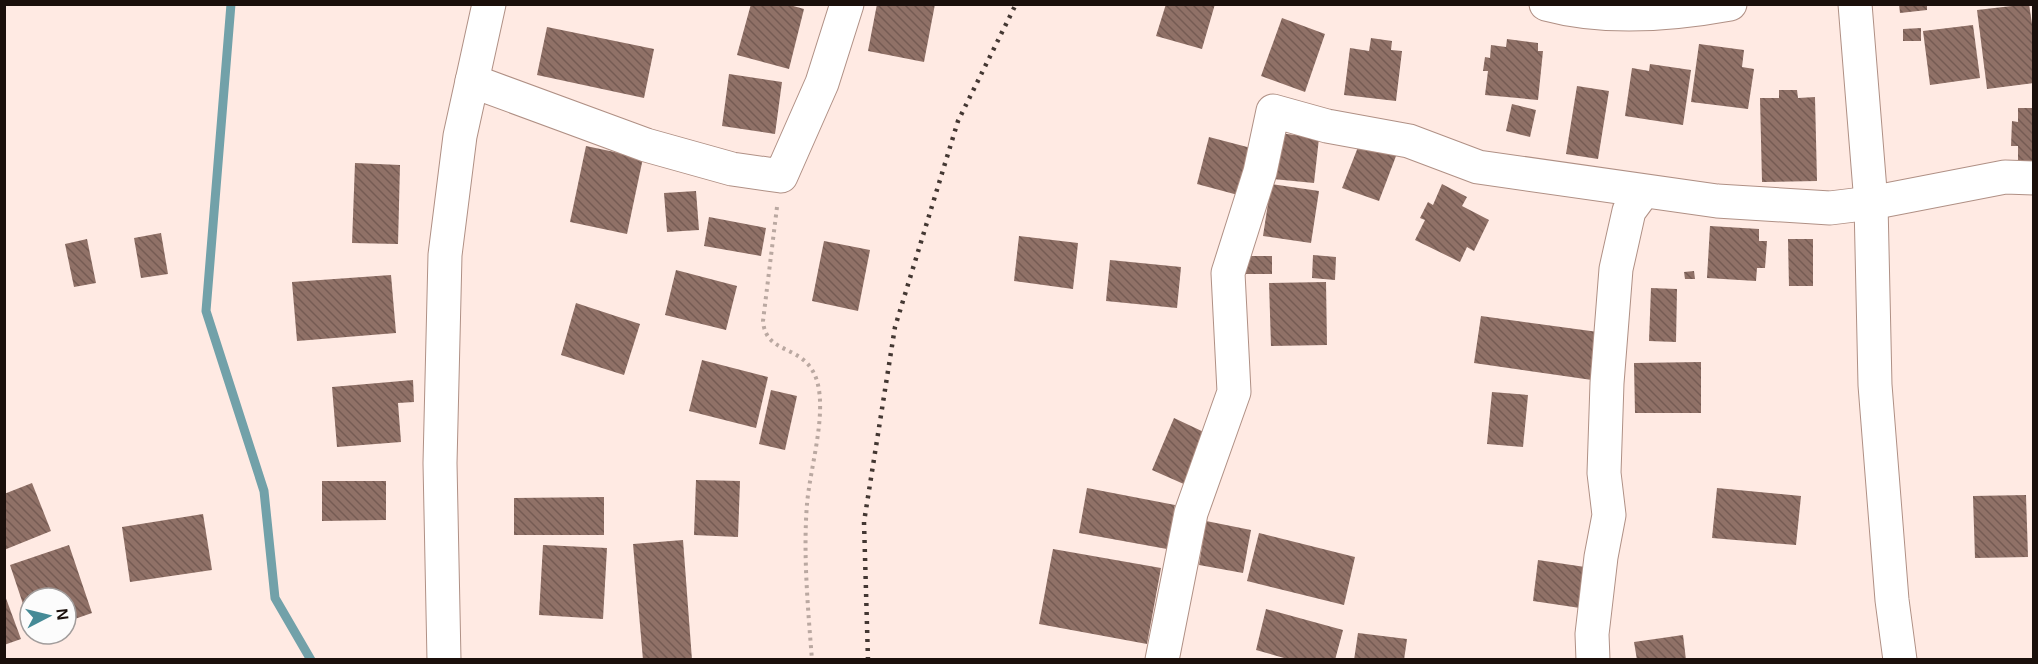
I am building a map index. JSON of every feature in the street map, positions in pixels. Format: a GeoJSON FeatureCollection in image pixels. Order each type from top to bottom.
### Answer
{"type":"FeatureCollection","features":[{"type":"Feature","properties":{"kind":"street"},"geometry":{"type":"LineString","coordinates":[[444,660],[440,463],[445,255],[460,136],[489,4]]}},
{"type":"Feature","properties":{"kind":"street"},"geometry":{"type":"LineString","coordinates":[[472,81],[646,145],[732,169],[781,176],[822,83],[847,4]]}},
{"type":"Feature","properties":{"kind":"street"},"geometry":{"type":"LineString","coordinates":[[1546,4],[1565,9],[1658,15],[1730,4]]}},
{"type":"Feature","properties":{"kind":"street"},"geometry":{"type":"LineString","coordinates":[[1856,4],[1871,203],[1875,385],[1892,600],[1900,660]]}},
{"type":"Feature","properties":{"kind":"street"},"geometry":{"type":"LineString","coordinates":[[1162,660],[1191,513],[1234,392],[1228,273],[1260,172],[1274,111],[1328,126],[1409,141],[1478,168],[1717,201],[1830,208],[1871,203],[2005,177],[2034,178]]}},
{"type":"Feature","properties":{"kind":"street"},"geometry":{"type":"LineString","coordinates":[[1593,660],[1592,634],[1598,579],[1609,515],[1604,473],[1606,383],[1617,269],[1629,211],[1643,192]]}},
{"type":"Feature","properties":{"kind":"path"},"geometry":{"type":"LineString","coordinates":[[781,176],[763,321],[764,333],[769,341],[798,354],[809,363],[817,381],[820,406],[807,505],[806,536],[812,660]]}},
{"type":"Feature","properties":{"kind":"building"},"geometry":{"type":"Polygon","coordinates":[[[751,4],[786,4],[804,9],[789,69],[737,55],[751,4]]]}},
{"type":"Feature","properties":{"kind":"building"},"geometry":{"type":"Polygon","coordinates":[[[877,4],[935,4],[924,62],[868,51],[877,4]]]}},
{"type":"Feature","properties":{"kind":"building"},"geometry":{"type":"Polygon","coordinates":[[[1166,4],[1215,4],[1202,49],[1156,36],[1166,4]]]}},
{"type":"Feature","properties":{"kind":"building"},"geometry":{"type":"Polygon","coordinates":[[[1899,4],[1927,4],[1927,10],[1900,13],[1899,4]]]}},
{"type":"Feature","properties":{"kind":"building"},"geometry":{"type":"Polygon","coordinates":[[[2029,4],[2034,37],[2034,83],[1987,89],[1977,10],[2029,4]]]}},
{"type":"Feature","properties":{"kind":"building"},"geometry":{"type":"Polygon","coordinates":[[[1282,18],[1325,34],[1305,92],[1261,76],[1282,18]]]}},
{"type":"Feature","properties":{"kind":"building"},"geometry":{"type":"Polygon","coordinates":[[[1973,25],[1980,78],[1930,85],[1923,31],[1973,25]]]}},
{"type":"Feature","properties":{"kind":"building"},"geometry":{"type":"Polygon","coordinates":[[[547,27],[654,49],[644,98],[537,75],[547,27]]]}},
{"type":"Feature","properties":{"kind":"building"},"geometry":{"type":"Polygon","coordinates":[[[1921,28],[1921,41],[1903,41],[1903,29],[1921,28]]]}},
{"type":"Feature","properties":{"kind":"building"},"geometry":{"type":"Polygon","coordinates":[[[1371,38],[1392,41],[1391,50],[1402,51],[1396,101],[1344,95],[1350,48],[1369,51],[1371,38]]]}},
{"type":"Feature","properties":{"kind":"building"},"geometry":{"type":"Polygon","coordinates":[[[1507,39],[1538,43],[1538,51],[1543,51],[1538,100],[1485,95],[1488,71],[1483,71],[1485,57],[1490,58],[1491,45],[1506,47],[1507,39]]]}},
{"type":"Feature","properties":{"kind":"building"},"geometry":{"type":"Polygon","coordinates":[[[1699,44],[1744,50],[1742,67],[1754,69],[1748,109],[1691,102],[1699,44]]]}},
{"type":"Feature","properties":{"kind":"building"},"geometry":{"type":"Polygon","coordinates":[[[1650,64],[1691,70],[1683,125],[1625,116],[1632,68],[1649,71],[1650,64]]]}},
{"type":"Feature","properties":{"kind":"building"},"geometry":{"type":"Polygon","coordinates":[[[729,74],[782,82],[775,134],[722,126],[729,74]]]}},
{"type":"Feature","properties":{"kind":"building"},"geometry":{"type":"Polygon","coordinates":[[[1577,86],[1609,91],[1598,159],[1566,154],[1577,86]]]}},
{"type":"Feature","properties":{"kind":"building"},"geometry":{"type":"Polygon","coordinates":[[[1779,90],[1797,90],[1798,98],[1815,97],[1817,181],[1762,182],[1760,98],[1779,98],[1779,90]]]}},
{"type":"Feature","properties":{"kind":"building"},"geometry":{"type":"Polygon","coordinates":[[[1512,104],[1536,110],[1530,137],[1506,131],[1512,104]]]}},
{"type":"Feature","properties":{"kind":"building"},"geometry":{"type":"Polygon","coordinates":[[[2018,108],[2034,108],[2034,162],[2018,162],[2018,146],[2011,146],[2012,121],[2018,122],[2018,108]]]}},
{"type":"Feature","properties":{"kind":"building"},"geometry":{"type":"Polygon","coordinates":[[[1279,133],[1319,138],[1314,183],[1273,179],[1279,133]]]}},
{"type":"Feature","properties":{"kind":"building"},"geometry":{"type":"Polygon","coordinates":[[[1209,137],[1251,148],[1238,195],[1197,184],[1209,137]]]}},
{"type":"Feature","properties":{"kind":"building"},"geometry":{"type":"Polygon","coordinates":[[[1360,142],[1396,156],[1379,201],[1342,188],[1360,142]]]}},
{"type":"Feature","properties":{"kind":"building"},"geometry":{"type":"Polygon","coordinates":[[[586,146],[643,158],[627,234],[570,222],[586,146]]]}},
{"type":"Feature","properties":{"kind":"building"},"geometry":{"type":"Polygon","coordinates":[[[355,163],[400,165],[398,244],[352,243],[355,163]]]}},
{"type":"Feature","properties":{"kind":"building"},"geometry":{"type":"Polygon","coordinates":[[[1271,184],[1319,191],[1311,243],[1263,236],[1271,184]]]}},
{"type":"Feature","properties":{"kind":"building"},"geometry":{"type":"Polygon","coordinates":[[[1442,184],[1467,197],[1462,206],[1489,220],[1474,251],[1467,247],[1460,262],[1415,240],[1425,220],[1420,218],[1428,202],[1433,205],[1442,184]]]}},
{"type":"Feature","properties":{"kind":"building"},"geometry":{"type":"Polygon","coordinates":[[[696,191],[699,230],[667,232],[664,193],[696,191]]]}},
{"type":"Feature","properties":{"kind":"building"},"geometry":{"type":"Polygon","coordinates":[[[709,217],[766,228],[761,256],[704,246],[709,217]]]}},
{"type":"Feature","properties":{"kind":"building"},"geometry":{"type":"Polygon","coordinates":[[[1710,226],[1759,229],[1759,241],[1767,241],[1765,268],[1757,268],[1756,281],[1707,278],[1710,226]]]}},
{"type":"Feature","properties":{"kind":"building"},"geometry":{"type":"Polygon","coordinates":[[[161,233],[168,274],[141,278],[134,238],[161,233]]]}},
{"type":"Feature","properties":{"kind":"building"},"geometry":{"type":"Polygon","coordinates":[[[1019,236],[1078,243],[1073,289],[1014,281],[1019,236]]]}},
{"type":"Feature","properties":{"kind":"building"},"geometry":{"type":"Polygon","coordinates":[[[87,239],[96,283],[74,287],[65,244],[87,239]]]}},
{"type":"Feature","properties":{"kind":"building"},"geometry":{"type":"Polygon","coordinates":[[[1788,239],[1813,239],[1813,286],[1789,286],[1788,239]]]}},
{"type":"Feature","properties":{"kind":"building"},"geometry":{"type":"Polygon","coordinates":[[[824,241],[870,250],[858,311],[812,301],[824,241]]]}},
{"type":"Feature","properties":{"kind":"building"},"geometry":{"type":"Polygon","coordinates":[[[1313,255],[1336,257],[1335,280],[1312,278],[1313,255]]]}},
{"type":"Feature","properties":{"kind":"building"},"geometry":{"type":"Polygon","coordinates":[[[1242,256],[1272,256],[1272,274],[1242,274],[1242,256]]]}},
{"type":"Feature","properties":{"kind":"building"},"geometry":{"type":"Polygon","coordinates":[[[1110,260],[1181,267],[1177,308],[1106,301],[1110,260]]]}},
{"type":"Feature","properties":{"kind":"building"},"geometry":{"type":"Polygon","coordinates":[[[676,270],[737,286],[726,330],[665,315],[676,270]]]}},
{"type":"Feature","properties":{"kind":"building"},"geometry":{"type":"Polygon","coordinates":[[[1694,271],[1695,279],[1685,279],[1684,272],[1694,271]]]}},
{"type":"Feature","properties":{"kind":"building"},"geometry":{"type":"Polygon","coordinates":[[[391,275],[396,333],[297,341],[292,282],[391,275]]]}},
{"type":"Feature","properties":{"kind":"building"},"geometry":{"type":"Polygon","coordinates":[[[1326,282],[1327,345],[1271,346],[1269,283],[1326,282]]]}},
{"type":"Feature","properties":{"kind":"building"},"geometry":{"type":"Polygon","coordinates":[[[1651,288],[1677,289],[1676,342],[1649,341],[1651,288]]]}},
{"type":"Feature","properties":{"kind":"building"},"geometry":{"type":"Polygon","coordinates":[[[576,303],[640,324],[624,375],[561,355],[576,303]]]}},
{"type":"Feature","properties":{"kind":"building"},"geometry":{"type":"Polygon","coordinates":[[[1481,316],[1598,332],[1592,380],[1474,363],[1481,316]]]}},
{"type":"Feature","properties":{"kind":"building"},"geometry":{"type":"Polygon","coordinates":[[[702,360],[768,377],[756,428],[689,411],[702,360]]]}},
{"type":"Feature","properties":{"kind":"building"},"geometry":{"type":"Polygon","coordinates":[[[1701,362],[1701,413],[1635,413],[1634,363],[1701,362]]]}},
{"type":"Feature","properties":{"kind":"building"},"geometry":{"type":"Polygon","coordinates":[[[413,380],[414,402],[398,403],[401,442],[337,447],[332,387],[413,380]]]}},
{"type":"Feature","properties":{"kind":"building"},"geometry":{"type":"Polygon","coordinates":[[[771,390],[797,396],[785,450],[759,444],[771,390]]]}},
{"type":"Feature","properties":{"kind":"building"},"geometry":{"type":"Polygon","coordinates":[[[1492,392],[1528,395],[1523,447],[1487,444],[1492,392]]]}},
{"type":"Feature","properties":{"kind":"building"},"geometry":{"type":"Polygon","coordinates":[[[1174,418],[1208,434],[1186,485],[1152,470],[1174,418]]]}},
{"type":"Feature","properties":{"kind":"building"},"geometry":{"type":"Polygon","coordinates":[[[696,480],[740,481],[738,537],[694,535],[696,480]]]}},
{"type":"Feature","properties":{"kind":"building"},"geometry":{"type":"Polygon","coordinates":[[[322,481],[386,481],[386,520],[322,521],[322,481]]]}},
{"type":"Feature","properties":{"kind":"building"},"geometry":{"type":"Polygon","coordinates":[[[32,483],[51,531],[4,550],[4,494],[32,483]]]}},
{"type":"Feature","properties":{"kind":"building"},"geometry":{"type":"Polygon","coordinates":[[[1087,488],[1175,505],[1167,549],[1079,533],[1087,488]]]}},
{"type":"Feature","properties":{"kind":"building"},"geometry":{"type":"Polygon","coordinates":[[[1717,488],[1801,496],[1796,545],[1712,538],[1717,488]]]}},
{"type":"Feature","properties":{"kind":"building"},"geometry":{"type":"Polygon","coordinates":[[[2026,495],[2028,557],[1975,558],[1973,496],[2026,495]]]}},
{"type":"Feature","properties":{"kind":"building"},"geometry":{"type":"Polygon","coordinates":[[[604,497],[604,535],[514,535],[514,498],[604,497]]]}},
{"type":"Feature","properties":{"kind":"building"},"geometry":{"type":"Polygon","coordinates":[[[203,514],[212,570],[130,582],[122,527],[203,514]]]}},
{"type":"Feature","properties":{"kind":"building"},"geometry":{"type":"Polygon","coordinates":[[[1206,521],[1251,530],[1243,573],[1199,565],[1206,521]]]}},
{"type":"Feature","properties":{"kind":"building"},"geometry":{"type":"Polygon","coordinates":[[[1259,533],[1355,557],[1344,605],[1247,581],[1259,533]]]}},
{"type":"Feature","properties":{"kind":"building"},"geometry":{"type":"Polygon","coordinates":[[[683,540],[692,660],[643,660],[633,544],[683,540]]]}},
{"type":"Feature","properties":{"kind":"building"},"geometry":{"type":"Polygon","coordinates":[[[69,545],[92,613],[78,618],[78,586],[18,586],[18,589],[10,565],[69,545]]]}},
{"type":"Feature","properties":{"kind":"building"},"geometry":{"type":"Polygon","coordinates":[[[543,545],[607,548],[603,619],[539,615],[543,545]]]}},
{"type":"Feature","properties":{"kind":"building"},"geometry":{"type":"Polygon","coordinates":[[[1053,549],[1161,568],[1147,644],[1039,624],[1053,549]]]}},
{"type":"Feature","properties":{"kind":"building"},"geometry":{"type":"Polygon","coordinates":[[[1538,560],[1585,567],[1580,608],[1533,601],[1538,560]]]}},
{"type":"Feature","properties":{"kind":"building"},"geometry":{"type":"Polygon","coordinates":[[[4,593],[18,631],[18,640],[4,645],[4,593]]]}},
{"type":"Feature","properties":{"kind":"building"},"geometry":{"type":"Polygon","coordinates":[[[1266,609],[1343,630],[1335,660],[1291,660],[1256,650],[1266,609]]]}},
{"type":"Feature","properties":{"kind":"building"},"geometry":{"type":"Polygon","coordinates":[[[1358,633],[1407,639],[1404,660],[1354,660],[1358,633]]]}},
{"type":"Feature","properties":{"kind":"building"},"geometry":{"type":"Polygon","coordinates":[[[1683,635],[1686,660],[1637,660],[1634,642],[1683,635]]]}},
{"type":"Feature","properties":{"kind":"waterway"},"geometry":{"type":"LineString","coordinates":[[231,4],[206,311],[264,491],[275,598],[311,660]]}},
{"type":"Feature","properties":{"kind":"railway"},"geometry":{"type":"LineString","coordinates":[[868,660],[864,522],[895,327],[958,121],[1016,4]]}}]}
